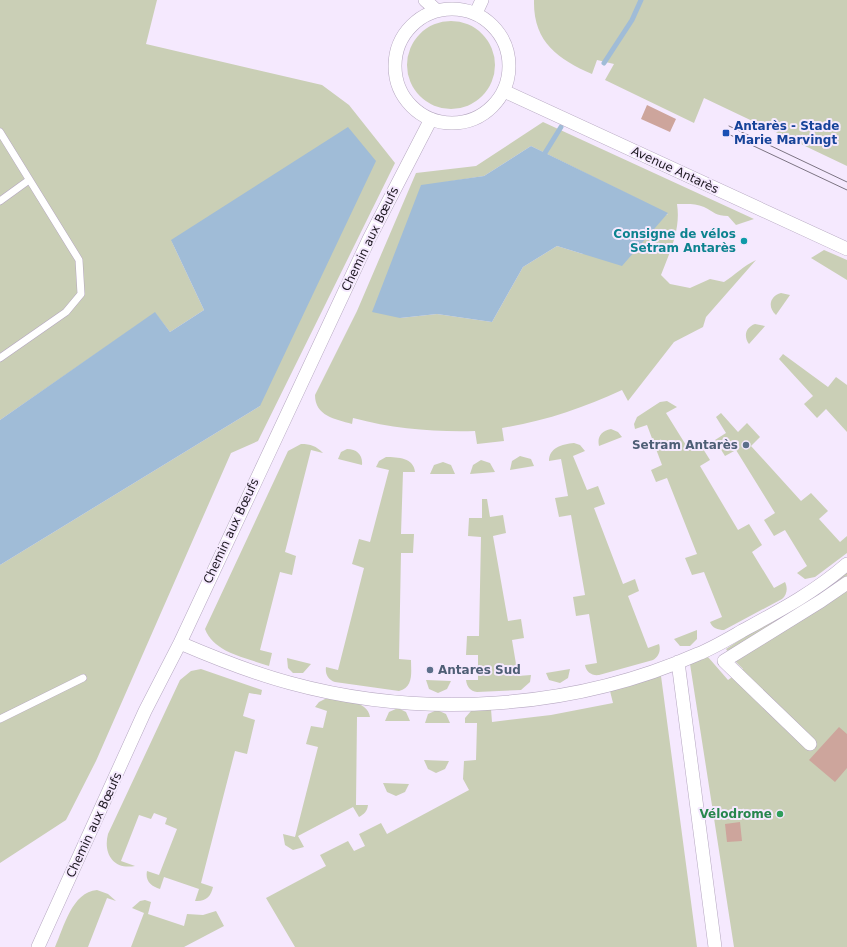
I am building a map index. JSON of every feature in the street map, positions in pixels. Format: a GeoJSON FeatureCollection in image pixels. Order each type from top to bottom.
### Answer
{"type":"FeatureCollection","features":[{"type":"Feature","properties":{"kind":"street"},"geometry":{"type":"LineString","coordinates":[[425,0],[436,10]]}},
{"type":"Feature","properties":{"kind":"street"},"geometry":{"type":"LineString","coordinates":[[476,13],[482,0]]}},
{"type":"Feature","properties":{"kind":"street"},"geometry":{"type":"LineString","coordinates":[[450,8],[463,9],[476,13],[491,23],[502,38],[509,55],[509,73],[504,91],[494,105],[481,116],[465,122],[448,123],[431,119],[415,110],[403,97],[396,80],[394,63],[398,45],[407,30],[420,18],[436,10],[450,8]]}},
{"type":"Feature","properties":{"kind":"street","name":"Avenue Antarès"},"geometry":{"type":"LineString","coordinates":[[504,91],[847,249]]}},
{"type":"Feature","properties":{"kind":"street","name":"Chemin aux Bœufs"},"geometry":{"type":"LineString","coordinates":[[38,947],[145,711],[180,643],[369,239],[431,119]]}},
{"type":"Feature","properties":{"kind":"street"},"geometry":{"type":"LineString","coordinates":[[180,643],[240,667],[290,683],[341,694],[392,702],[444,704],[496,703],[548,697],[600,687],[650,673],[698,654],[790,606],[847,564]]}},
{"type":"Feature","properties":{"kind":"street"},"geometry":{"type":"LineString","coordinates":[[810,744],[724,661],[822,601],[847,583]]}},
{"type":"Feature","properties":{"kind":"street"},"geometry":{"type":"LineString","coordinates":[[678,662],[715,947]]}},
{"type":"Feature","properties":{"kind":"lane"},"geometry":{"type":"LineString","coordinates":[[0,132],[79,260],[81,294],[66,312],[0,358]]}},
{"type":"Feature","properties":{"kind":"lane"},"geometry":{"type":"LineString","coordinates":[[0,201],[29,180]]}},
{"type":"Feature","properties":{"kind":"lane"},"geometry":{"type":"LineString","coordinates":[[0,719],[83,678]]}},
{"type":"Feature","properties":{"kind":"green space"},"geometry":{"type":"Polygon","coordinates":[[[0,0],[157,0],[146,44],[322,85],[349,105],[395,163],[258,441],[231,453],[96,761],[66,820],[0,863],[0,565],[260,406],[171,240],[204,310],[170,332],[155,313],[0,420],[0,0]]]}},
{"type":"Feature","properties":{"kind":"green space"},"geometry":{"type":"Polygon","coordinates":[[[534,0],[847,0],[847,166],[704,98],[694,123],[605,80],[614,64],[597,60],[592,74],[568,62],[558,55],[543,38],[535,15],[534,0]]]}},
{"type":"Feature","properties":{"kind":"green space"},"geometry":{"type":"Polygon","coordinates":[[[451,21],[468,24],[482,34],[492,48],[495,65],[492,82],[482,96],[468,106],[451,109],[434,106],[420,96],[410,82],[407,65],[410,48],[420,34],[434,24],[451,21]]]}},
{"type":"Feature","properties":{"kind":"green space"},"geometry":{"type":"Polygon","coordinates":[[[543,122],[754,219],[736,225],[728,216],[718,214],[704,207],[690,204],[677,204],[678,214],[676,232],[661,275],[670,284],[690,288],[710,279],[724,282],[756,260],[706,317],[703,327],[674,342],[628,401],[622,390],[593,403],[564,413],[533,422],[502,428],[504,441],[477,444],[475,431],[414,429],[384,425],[353,418],[352,424],[327,416],[318,408],[315,395],[357,311],[416,173],[476,166],[543,122]],[[531,146],[484,176],[421,186],[400,318],[437,314],[492,322],[523,267],[557,246],[583,254],[668,214],[531,146]]]}},
{"type":"Feature","properties":{"kind":"green space"},"geometry":{"type":"Polygon","coordinates":[[[824,250],[847,260],[847,280],[811,258],[824,250]]]}},
{"type":"Feature","properties":{"kind":"green space"},"geometry":{"type":"Polygon","coordinates":[[[781,293],[790,295],[776,315],[771,309],[771,302],[777,294],[781,293]]]}},
{"type":"Feature","properties":{"kind":"green space"},"geometry":{"type":"Polygon","coordinates":[[[755,324],[765,326],[749,344],[746,338],[746,332],[749,327],[755,324]]]}},
{"type":"Feature","properties":{"kind":"green space"},"geometry":{"type":"Polygon","coordinates":[[[783,354],[828,387],[836,377],[847,385],[847,432],[826,409],[817,418],[804,404],[813,396],[779,359],[783,354]]]}},
{"type":"Feature","properties":{"kind":"green space"},"geometry":{"type":"Polygon","coordinates":[[[667,401],[677,407],[666,413],[689,450],[700,444],[710,460],[700,466],[738,530],[749,524],[762,545],[752,552],[774,588],[785,582],[786,584],[786,593],[782,599],[724,630],[720,630],[712,626],[710,622],[722,617],[704,572],[692,575],[685,558],[697,554],[667,478],[656,482],[651,470],[662,465],[647,425],[635,429],[634,424],[637,417],[660,402],[667,401]]]}},
{"type":"Feature","properties":{"kind":"green space"},"geometry":{"type":"Polygon","coordinates":[[[721,413],[738,432],[747,423],[760,437],[751,446],[801,501],[811,493],[828,511],[819,519],[840,542],[847,536],[847,553],[815,577],[805,579],[797,573],[807,566],[785,530],[774,536],[764,520],[775,513],[736,450],[725,456],[715,440],[726,433],[716,417],[721,413]]]}},
{"type":"Feature","properties":{"kind":"green space"},"geometry":{"type":"Polygon","coordinates":[[[611,429],[618,432],[622,437],[599,446],[600,435],[611,429]]]}},
{"type":"Feature","properties":{"kind":"green space"},"geometry":{"type":"Polygon","coordinates":[[[574,443],[580,445],[585,451],[573,456],[587,490],[598,486],[605,504],[594,508],[623,584],[635,579],[639,591],[628,596],[648,648],[659,644],[660,646],[658,655],[653,660],[599,675],[590,673],[585,665],[597,663],[589,614],[576,616],[573,597],[585,595],[571,515],[559,517],[555,498],[568,496],[561,459],[549,461],[551,453],[554,450],[565,444],[574,443]]]}},
{"type":"Feature","properties":{"kind":"green space"},"geometry":{"type":"Polygon","coordinates":[[[301,444],[313,446],[323,453],[311,450],[285,552],[296,556],[292,575],[280,572],[260,650],[272,653],[269,666],[232,654],[223,649],[209,637],[205,629],[288,451],[301,444]]]}},
{"type":"Feature","properties":{"kind":"green space"},"geometry":{"type":"Polygon","coordinates":[[[347,449],[354,450],[359,453],[362,465],[338,459],[341,452],[347,449]]]}},
{"type":"Feature","properties":{"kind":"green space"},"geometry":{"type":"Polygon","coordinates":[[[520,456],[531,459],[534,466],[510,470],[512,461],[520,456]]]}},
{"type":"Feature","properties":{"kind":"green space"},"geometry":{"type":"Polygon","coordinates":[[[386,457],[395,457],[409,461],[414,467],[415,472],[403,472],[401,534],[414,534],[413,553],[401,553],[399,659],[411,660],[411,678],[407,686],[399,691],[335,682],[329,678],[326,670],[326,667],[338,670],[364,568],[352,564],[359,539],[370,542],[389,470],[376,467],[379,461],[386,457]]]}},
{"type":"Feature","properties":{"kind":"green space"},"geometry":{"type":"Polygon","coordinates":[[[481,460],[490,463],[495,472],[470,474],[473,465],[481,460]]]}},
{"type":"Feature","properties":{"kind":"green space"},"geometry":{"type":"Polygon","coordinates":[[[443,462],[451,465],[455,474],[430,474],[434,465],[443,462]]]}},
{"type":"Feature","properties":{"kind":"green space"},"geometry":{"type":"Polygon","coordinates":[[[482,499],[487,499],[490,517],[503,515],[506,533],[493,536],[508,621],[521,619],[524,638],[512,640],[518,676],[531,675],[530,682],[521,690],[477,692],[471,690],[466,682],[466,680],[478,680],[478,655],[466,655],[467,636],[479,636],[481,537],[468,536],[469,518],[482,518],[482,499]]]}},
{"type":"Feature","properties":{"kind":"green space","name":"Vélodrome"},"geometry":{"type":"Polygon","coordinates":[[[847,569],[847,947],[734,947],[690,664],[708,657],[728,680],[743,669],[726,649],[847,569]]]}},
{"type":"Feature","properties":{"kind":"green space"},"geometry":{"type":"Polygon","coordinates":[[[697,630],[697,639],[690,646],[680,646],[674,639],[697,630]]]}},
{"type":"Feature","properties":{"kind":"green space"},"geometry":{"type":"Polygon","coordinates":[[[287,658],[311,664],[303,673],[293,673],[288,668],[287,658]]]}},
{"type":"Feature","properties":{"kind":"green space"},"geometry":{"type":"Polygon","coordinates":[[[201,669],[262,690],[261,695],[249,693],[243,716],[255,720],[247,754],[235,751],[201,883],[213,887],[207,898],[195,901],[199,889],[164,877],[160,889],[151,885],[147,878],[147,871],[159,875],[177,829],[165,824],[167,818],[154,813],[151,819],[139,815],[121,861],[135,866],[127,867],[115,863],[109,854],[107,841],[108,834],[180,680],[191,671],[201,669]]]}},
{"type":"Feature","properties":{"kind":"green space"},"geometry":{"type":"Polygon","coordinates":[[[570,669],[568,678],[560,683],[549,680],[546,673],[570,669]]]}},
{"type":"Feature","properties":{"kind":"green space"},"geometry":{"type":"Polygon","coordinates":[[[661,676],[697,947],[295,947],[266,898],[326,866],[320,855],[348,841],[354,851],[365,846],[359,834],[381,823],[387,834],[469,790],[463,779],[464,761],[476,760],[477,723],[465,723],[465,718],[471,711],[491,709],[492,722],[551,715],[613,703],[610,691],[661,676]]]}},
{"type":"Feature","properties":{"kind":"green space"},"geometry":{"type":"Polygon","coordinates":[[[426,680],[451,681],[447,689],[438,693],[429,689],[426,680]]]}},
{"type":"Feature","properties":{"kind":"green space"},"geometry":{"type":"Polygon","coordinates":[[[325,699],[345,700],[359,704],[368,711],[370,717],[357,717],[356,805],[368,805],[368,807],[359,817],[353,807],[298,836],[304,847],[293,850],[285,845],[283,834],[295,837],[318,747],[306,744],[311,726],[323,728],[327,711],[315,707],[319,702],[325,699]]]}},
{"type":"Feature","properties":{"kind":"green space"},"geometry":{"type":"Polygon","coordinates":[[[398,708],[406,712],[410,721],[385,721],[389,712],[398,708]]]}},
{"type":"Feature","properties":{"kind":"green space"},"geometry":{"type":"Polygon","coordinates":[[[437,710],[446,714],[450,723],[425,723],[428,714],[437,710]]]}},
{"type":"Feature","properties":{"kind":"green space"},"geometry":{"type":"Polygon","coordinates":[[[424,760],[449,761],[445,769],[436,773],[428,769],[424,760]]]}},
{"type":"Feature","properties":{"kind":"green space"},"geometry":{"type":"Polygon","coordinates":[[[383,783],[409,784],[405,792],[396,796],[387,792],[383,783]]]}},
{"type":"Feature","properties":{"kind":"green space"},"geometry":{"type":"Polygon","coordinates":[[[97,890],[108,894],[116,901],[107,898],[88,947],[55,947],[75,904],[88,892],[97,890]]]}},
{"type":"Feature","properties":{"kind":"green space"},"geometry":{"type":"Polygon","coordinates":[[[145,900],[151,902],[148,914],[184,926],[187,914],[203,915],[216,911],[224,926],[184,947],[131,947],[144,913],[132,908],[140,901],[145,900]]]}},
{"type":"Feature","properties":{"kind":"water"},"geometry":{"type":"Polygon","coordinates":[[[348,127],[376,161],[260,406],[0,565],[0,420],[155,312],[170,332],[204,310],[171,240],[348,127]]]}},
{"type":"Feature","properties":{"kind":"water"},"geometry":{"type":"Polygon","coordinates":[[[531,146],[668,213],[622,266],[557,246],[523,267],[492,322],[437,314],[400,318],[372,312],[421,185],[484,176],[531,146]]]}},
{"type":"Feature","properties":{"kind":"building"},"geometry":{"type":"Polygon","coordinates":[[[647,105],[676,119],[670,132],[641,119],[647,105]]]}},
{"type":"Feature","properties":{"kind":"building"},"geometry":{"type":"Polygon","coordinates":[[[839,727],[847,734],[847,768],[835,782],[809,760],[839,727]]]}},
{"type":"Feature","properties":{"kind":"building"},"geometry":{"type":"Polygon","coordinates":[[[740,822],[742,841],[727,842],[725,824],[740,822]]]}},
{"type":"Feature","properties":{"kind":"waterway"},"geometry":{"type":"LineString","coordinates":[[604,63],[632,20],[641,0]]}},
{"type":"Feature","properties":{"kind":"waterway"},"geometry":{"type":"LineString","coordinates":[[545,153],[561,127]]}},
{"type":"Feature","properties":{"kind":"tram line"},"geometry":{"type":"LineString","coordinates":[[729,126],[847,182]]}},
{"type":"Feature","properties":{"kind":"tram line"},"geometry":{"type":"LineString","coordinates":[[726,133],[847,190]]}},
{"type":"Feature","properties":{"kind":"place","name":"Antarès - Stade Marie Marvingt"},"geometry":{"type":"Point","coordinates":[726,133]}},
{"type":"Feature","properties":{"kind":"place","name":"Consigne de vélos Setram Antarès"},"geometry":{"type":"Point","coordinates":[744,241]}},
{"type":"Feature","properties":{"kind":"place","name":"Setram Antarès"},"geometry":{"type":"Point","coordinates":[746,445]}},
{"type":"Feature","properties":{"kind":"place","name":"Antares Sud"},"geometry":{"type":"Point","coordinates":[430,670]}},
{"type":"Feature","properties":{"kind":"place","name":"Vélodrome"},"geometry":{"type":"Point","coordinates":[780,814]}}]}
